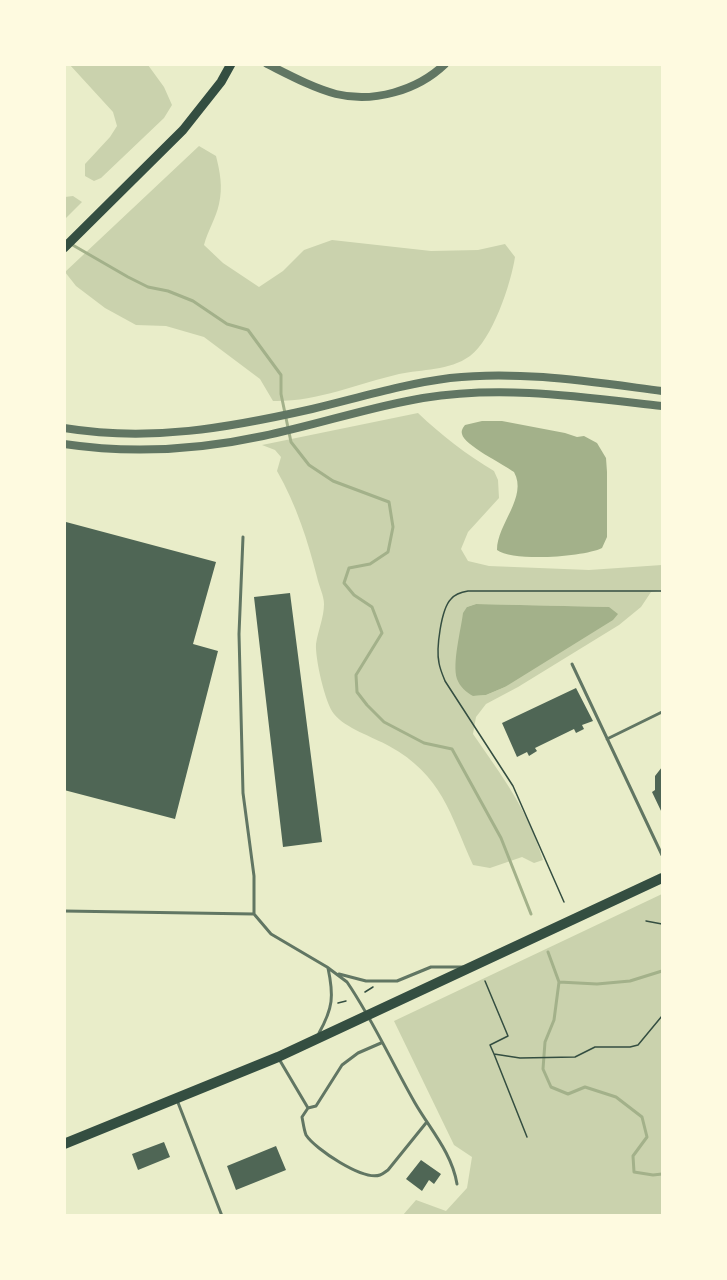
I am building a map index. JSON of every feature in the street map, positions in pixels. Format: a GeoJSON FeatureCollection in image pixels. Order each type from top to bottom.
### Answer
{"type":"FeatureCollection","features":[{"type":"Feature","properties":{"kind":"main road"},"geometry":{"type":"LineString","coordinates":[[64,248],[183,130],[221,82],[231,64]]}},
{"type":"Feature","properties":{"kind":"main road"},"geometry":{"type":"LineString","coordinates":[[64,1144],[278,1057],[663,878]]}},
{"type":"Feature","properties":{"kind":"street"},"geometry":{"type":"LineString","coordinates":[[267,64],[282,68],[335,94],[362,97],[401,91],[422,82],[445,64]]}},
{"type":"Feature","properties":{"kind":"street"},"geometry":{"type":"LineString","coordinates":[[64,428],[150,434],[201,430],[260,420],[413,384],[474,376],[530,376],[663,391]]}},
{"type":"Feature","properties":{"kind":"street"},"geometry":{"type":"LineString","coordinates":[[64,444],[101,450],[203,446],[263,436],[422,398],[496,391],[560,394],[663,406]]}},
{"type":"Feature","properties":{"kind":"lane"},"geometry":{"type":"LineString","coordinates":[[243,537],[239,634],[243,794],[254,876],[254,914],[271,934],[338,974],[350,987],[426,1123],[451,1161],[457,1184]]}},
{"type":"Feature","properties":{"kind":"lane"},"geometry":{"type":"LineString","coordinates":[[572,664],[663,855]]}},
{"type":"Feature","properties":{"kind":"lane"},"geometry":{"type":"LineString","coordinates":[[607,739],[663,712]]}},
{"type":"Feature","properties":{"kind":"lane"},"geometry":{"type":"LineString","coordinates":[[64,911],[254,914]]}},
{"type":"Feature","properties":{"kind":"lane"},"geometry":{"type":"LineString","coordinates":[[338,974],[366,981],[397,981],[431,967],[471,966]]}},
{"type":"Feature","properties":{"kind":"lane"},"geometry":{"type":"LineString","coordinates":[[316,1039],[333,1005],[332,985],[327,967]]}},
{"type":"Feature","properties":{"kind":"lane"},"geometry":{"type":"LineString","coordinates":[[381,1042],[358,1053],[342,1065],[315,1106],[308,1108],[302,1116],[305,1134],[334,1160],[370,1175],[379,1176],[387,1170],[426,1123]]}},
{"type":"Feature","properties":{"kind":"lane"},"geometry":{"type":"LineString","coordinates":[[278,1057],[308,1108]]}},
{"type":"Feature","properties":{"kind":"lane"},"geometry":{"type":"LineString","coordinates":[[176,1098],[222,1215]]}},
{"type":"Feature","properties":{"kind":"path"},"geometry":{"type":"LineString","coordinates":[[564,902],[513,786],[446,681],[439,663],[438,642],[444,613],[449,600],[457,594],[468,591],[663,591]]}},
{"type":"Feature","properties":{"kind":"path"},"geometry":{"type":"LineString","coordinates":[[646,921],[663,924]]}},
{"type":"Feature","properties":{"kind":"path"},"geometry":{"type":"LineString","coordinates":[[485,981],[508,1036],[490,1045],[527,1137]]}},
{"type":"Feature","properties":{"kind":"path"},"geometry":{"type":"LineString","coordinates":[[365,992],[373,987]]}},
{"type":"Feature","properties":{"kind":"path"},"geometry":{"type":"LineString","coordinates":[[336,1003],[346,1001]]}},
{"type":"Feature","properties":{"kind":"path"},"geometry":{"type":"LineString","coordinates":[[494,1054],[520,1058],[575,1057],[595,1047],[630,1047],[638,1045],[663,1016]]}},
{"type":"Feature","properties":{"kind":"shaded area"},"geometry":{"type":"Polygon","coordinates":[[[70,65],[148,65],[164,87],[172,105],[164,118],[101,178],[94,181],[85,176],[85,164],[117,126],[113,112],[70,65]]]}},
{"type":"Feature","properties":{"kind":"shaded area"},"geometry":{"type":"Polygon","coordinates":[[[199,146],[216,156],[221,186],[218,209],[204,245],[223,263],[259,287],[283,271],[304,250],[332,240],[431,251],[478,250],[505,244],[515,257],[513,268],[505,296],[486,338],[470,356],[453,364],[399,374],[321,396],[273,401],[260,379],[204,337],[166,326],[136,325],[105,308],[76,286],[65,272],[199,146]]]}},
{"type":"Feature","properties":{"kind":"shaded area"},"geometry":{"type":"Polygon","coordinates":[[[73,196],[82,202],[65,219],[65,197],[73,196]]]}},
{"type":"Feature","properties":{"kind":"shaded area"},"geometry":{"type":"Polygon","coordinates":[[[418,413],[455,444],[494,471],[498,480],[499,498],[468,532],[461,549],[468,561],[489,566],[589,570],[662,565],[662,590],[651,592],[641,607],[619,625],[486,704],[476,717],[473,734],[522,809],[543,860],[534,863],[522,857],[490,868],[473,865],[450,813],[433,783],[407,757],[352,728],[334,714],[324,691],[316,651],[324,601],[301,523],[277,471],[281,457],[275,450],[262,445],[418,413]],[[476,604],[467,607],[473,696],[486,695],[505,687],[608,607],[476,604]]]}},
{"type":"Feature","properties":{"kind":"shaded area"},"geometry":{"type":"Polygon","coordinates":[[[482,421],[502,421],[577,437],[584,436],[597,443],[606,458],[607,472],[607,537],[602,548],[580,554],[549,557],[518,556],[497,550],[498,540],[515,501],[517,481],[514,472],[476,449],[464,438],[462,429],[465,425],[482,421]]]}},
{"type":"Feature","properties":{"kind":"shaded area"},"geometry":{"type":"Polygon","coordinates":[[[476,604],[609,607],[618,614],[613,620],[505,687],[486,695],[473,696],[458,682],[456,664],[463,613],[467,607],[476,604]]]}},
{"type":"Feature","properties":{"kind":"shaded area"},"geometry":{"type":"Polygon","coordinates":[[[662,894],[662,1215],[403,1215],[416,1200],[446,1211],[467,1188],[472,1157],[454,1145],[394,1021],[662,894]]]}},
{"type":"Feature","properties":{"kind":"building"},"geometry":{"type":"Polygon","coordinates":[[[66,522],[216,562],[193,644],[218,651],[175,819],[64,790],[64,528],[66,522]]]}},
{"type":"Feature","properties":{"kind":"building"},"geometry":{"type":"Polygon","coordinates":[[[290,593],[322,842],[283,847],[254,597],[290,593]]]}},
{"type":"Feature","properties":{"kind":"building"},"geometry":{"type":"Polygon","coordinates":[[[576,688],[593,721],[582,725],[584,729],[576,733],[574,729],[535,748],[537,751],[529,756],[527,752],[517,757],[502,723],[576,688]]]}},
{"type":"Feature","properties":{"kind":"building"},"geometry":{"type":"Polygon","coordinates":[[[662,767],[662,813],[652,792],[655,790],[655,776],[662,767]]]}},
{"type":"Feature","properties":{"kind":"building"},"geometry":{"type":"Polygon","coordinates":[[[164,1142],[170,1157],[138,1170],[132,1154],[164,1142]]]}},
{"type":"Feature","properties":{"kind":"building"},"geometry":{"type":"Polygon","coordinates":[[[276,1146],[286,1170],[236,1190],[227,1166],[276,1146]]]}},
{"type":"Feature","properties":{"kind":"building"},"geometry":{"type":"Polygon","coordinates":[[[421,1160],[441,1174],[434,1184],[429,1180],[422,1191],[406,1179],[421,1160]]]}},
{"type":"Feature","properties":{"kind":"waterway"},"geometry":{"type":"LineString","coordinates":[[64,240],[148,287],[168,291],[193,301],[227,324],[248,330],[281,375],[281,394],[291,442],[309,465],[333,481],[389,502],[393,527],[388,552],[370,564],[349,568],[344,583],[354,595],[372,607],[382,633],[356,675],[357,692],[384,722],[424,743],[452,749],[501,838],[531,914]]}},
{"type":"Feature","properties":{"kind":"waterway"},"geometry":{"type":"LineString","coordinates":[[548,952],[559,982],[554,1020],[545,1042],[543,1069],[551,1087],[568,1094],[585,1087],[616,1097],[642,1117],[647,1137],[633,1156],[634,1172],[662,1174]]}},
{"type":"Feature","properties":{"kind":"waterway"},"geometry":{"type":"LineString","coordinates":[[559,982],[597,984],[630,981],[662,971]]}}]}
